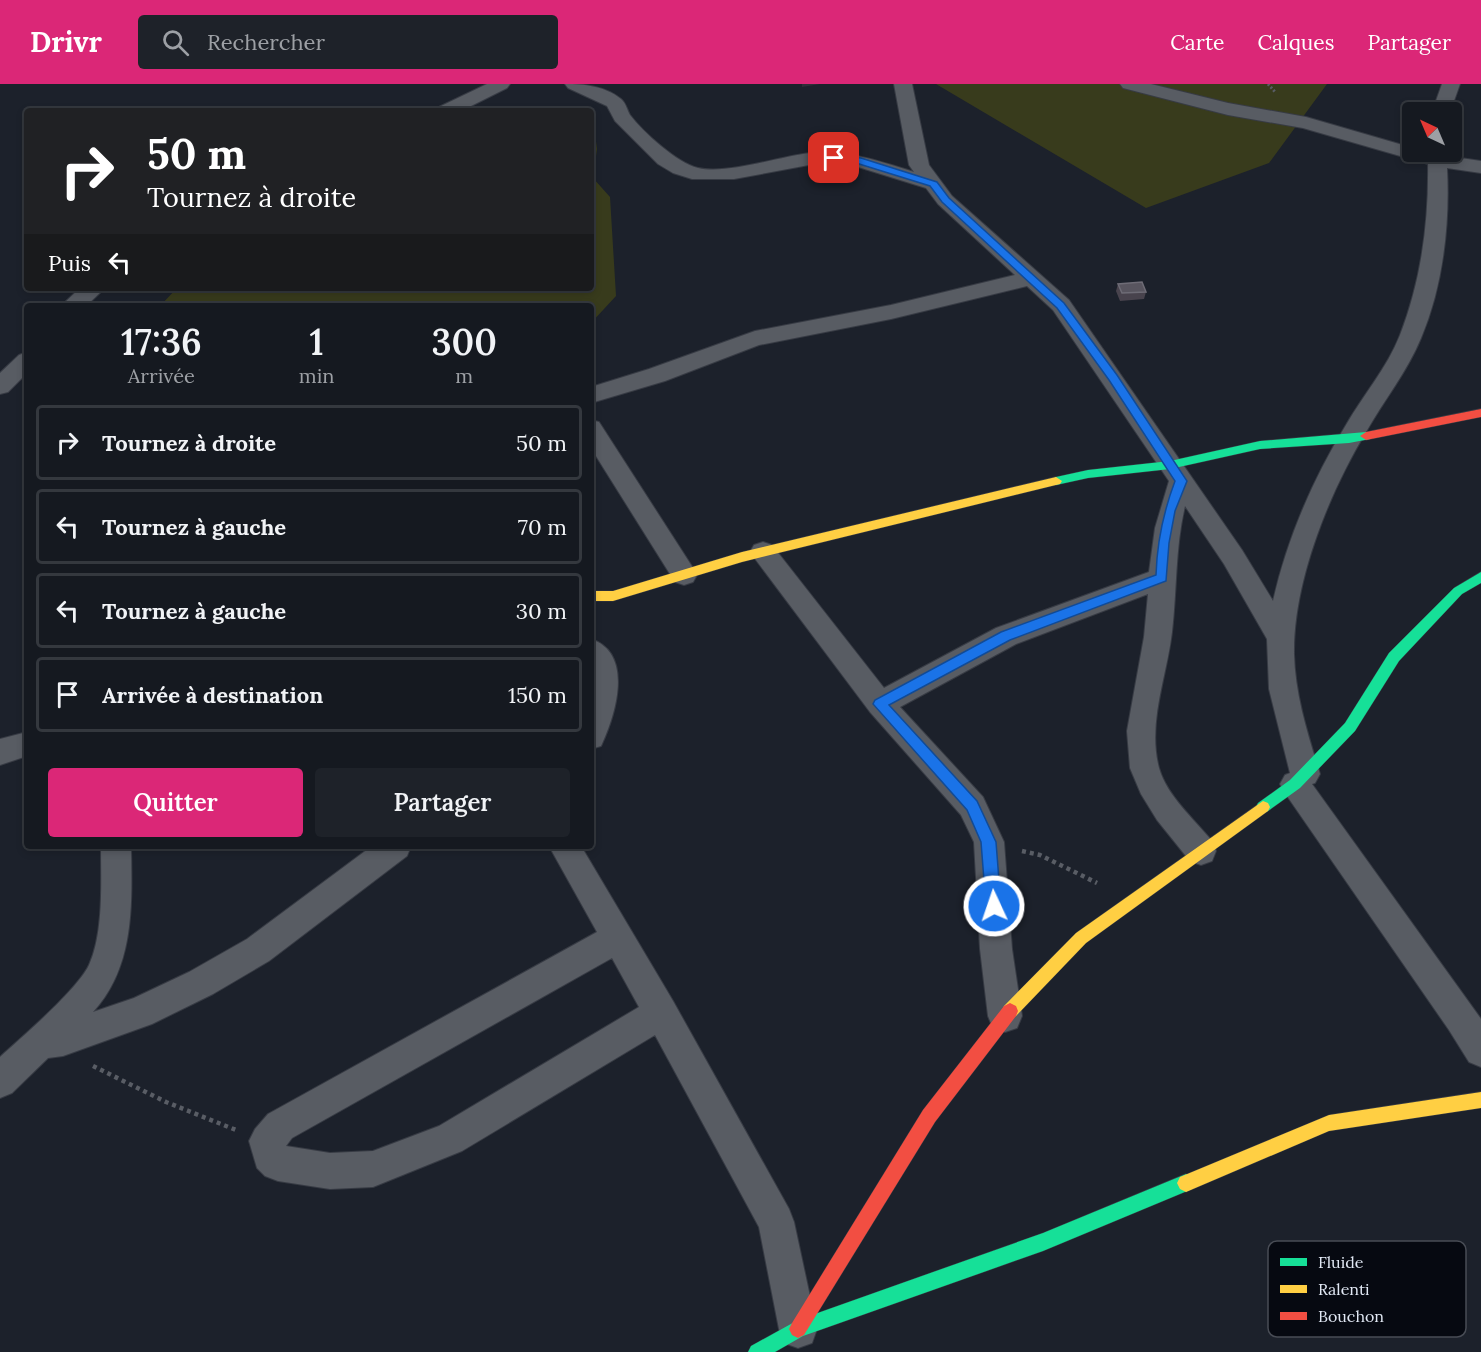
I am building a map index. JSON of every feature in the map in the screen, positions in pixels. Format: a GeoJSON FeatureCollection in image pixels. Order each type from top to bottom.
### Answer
{"type":"FeatureCollection","features":[{"type":"Feature","properties":{"kind":"street"},"geometry":{"type":"LineString","coordinates":[[435,108],[459,84]]}},
{"type":"Feature","properties":{"kind":"street"},"geometry":{"type":"LineString","coordinates":[[452,108],[501,84]]}},
{"type":"Feature","properties":{"kind":"street"},"geometry":{"type":"LineString","coordinates":[[574,84],[615,103],[622,117],[665,160],[680,169],[699,175],[734,173],[809,159],[834,158],[857,160],[933,184]]}},
{"type":"Feature","properties":{"kind":"street"},"geometry":{"type":"LineString","coordinates":[[903,84],[920,165],[945,200],[1061,305],[1113,378],[1233,558],[1281,638]]}},
{"type":"Feature","properties":{"kind":"street"},"geometry":{"type":"LineString","coordinates":[[1129,84],[1228,109],[1306,123],[1402,147]]}},
{"type":"Feature","properties":{"kind":"street"},"geometry":{"type":"LineString","coordinates":[[1445,102],[1451,84]]}},
{"type":"Feature","properties":{"kind":"street"},"geometry":{"type":"LineString","coordinates":[[1437,162],[1438,203],[1428,287],[1401,359],[1349,439],[1308,530],[1287,592],[1281,638],[1286,706],[1300,779],[1481,1050]]}},
{"type":"Feature","properties":{"kind":"street"},"geometry":{"type":"LineString","coordinates":[[1461,162],[1481,167]]}},
{"type":"Feature","properties":{"kind":"street"},"geometry":{"type":"LineString","coordinates":[[594,394],[657,375],[755,338],[891,312],[1031,278]]}},
{"type":"Feature","properties":{"kind":"street"},"geometry":{"type":"LineString","coordinates":[[76,303],[90,291]]}},
{"type":"Feature","properties":{"kind":"street"},"geometry":{"type":"LineString","coordinates":[[0,386],[24,363]]}},
{"type":"Feature","properties":{"kind":"street"},"geometry":{"type":"LineString","coordinates":[[594,596],[613,596],[763,552],[1088,474],[1175,473],[1260,445],[1349,439],[1481,413]]}},
{"type":"Feature","properties":{"kind":"street"},"geometry":{"type":"LineString","coordinates":[[594,433],[684,574]]}},
{"type":"Feature","properties":{"kind":"street"},"geometry":{"type":"LineString","coordinates":[[1175,473],[1163,543],[1159,636],[1143,714],[1142,742],[1144,768],[1151,786],[1201,851]]}},
{"type":"Feature","properties":{"kind":"street"},"geometry":{"type":"LineString","coordinates":[[763,552],[880,704],[972,806],[989,842],[996,949],[1005,1016]]}},
{"type":"Feature","properties":{"kind":"street"},"geometry":{"type":"LineString","coordinates":[[798,1329],[929,1116],[1005,1016],[1081,938],[1300,779],[1350,727],[1394,657],[1458,591],[1481,577]]}},
{"type":"Feature","properties":{"kind":"street"},"geometry":{"type":"LineString","coordinates":[[880,704],[1006,636],[1162,578]]}},
{"type":"Feature","properties":{"kind":"street"},"geometry":{"type":"LineString","coordinates":[[594,731],[598,723],[595,667]]}},
{"type":"Feature","properties":{"kind":"street"},"geometry":{"type":"LineString","coordinates":[[0,752],[24,745]]}},
{"type":"Feature","properties":{"kind":"street"},"geometry":{"type":"LineString","coordinates":[[0,1081],[51,1041],[98,982],[108,957],[114,916],[116,849]]}},
{"type":"Feature","properties":{"kind":"street"},"geometry":{"type":"LineString","coordinates":[[51,1041],[140,1012],[201,983],[258,950],[392,849]]}},
{"type":"Feature","properties":{"kind":"street"},"geometry":{"type":"LineString","coordinates":[[566,849],[661,1014],[776,1222],[798,1329]]}},
{"type":"Feature","properties":{"kind":"street"},"geometry":{"type":"LineString","coordinates":[[616,938],[280,1126],[267,1141],[270,1155],[278,1164],[330,1171],[373,1169],[450,1139],[661,1014]]}},
{"type":"Feature","properties":{"kind":"street"},"geometry":{"type":"LineString","coordinates":[[760,1351],[798,1329],[1043,1242],[1329,1123],[1481,1100]]}},
{"type":"Feature","properties":{"kind":"path"},"geometry":{"type":"LineString","coordinates":[[989,842],[1040,855],[1132,900]]}},
{"type":"Feature","properties":{"kind":"path"},"geometry":{"type":"LineString","coordinates":[[51,1041],[98,1070],[151,1093],[187,1113],[267,1141]]}},
{"type":"Feature","properties":{"kind":"green space"},"geometry":{"type":"Polygon","coordinates":[[[936,84],[1327,84],[1269,163],[1146,208],[936,84]]]}},
{"type":"Feature","properties":{"kind":"green space"},"geometry":{"type":"Polygon","coordinates":[[[594,126],[597,149],[594,171],[594,126]]]}},
{"type":"Feature","properties":{"kind":"green space"},"geometry":{"type":"Polygon","coordinates":[[[594,179],[610,197],[616,296],[594,320],[594,303],[163,303],[174,291],[594,291],[594,179]]]}},
{"type":"Feature","properties":{"kind":"building"},"geometry":{"type":"Polygon","coordinates":[[[1142,282],[1146,292],[1122,293],[1118,284],[1142,282]]]}},
{"type":"Feature","properties":{"kind":"traffic: fast"},"geometry":{"type":"LineString","coordinates":[[1056,481],[1088,474],[1170,465],[1260,445],[1366,436]]}},
{"type":"Feature","properties":{"kind":"traffic: fast"},"geometry":{"type":"LineString","coordinates":[[1263,807],[1295,784],[1350,727],[1394,657],[1458,591],[1481,577]]}},
{"type":"Feature","properties":{"kind":"traffic: fast"},"geometry":{"type":"LineString","coordinates":[[757,1352],[798,1329],[1043,1242],[1186,1183]]}},
{"type":"Feature","properties":{"kind":"traffic: slow"},"geometry":{"type":"LineString","coordinates":[[594,596],[613,596],[742,557],[1056,481]]}},
{"type":"Feature","properties":{"kind":"traffic: slow"},"geometry":{"type":"LineString","coordinates":[[1010,1011],[1081,938],[1263,807]]}},
{"type":"Feature","properties":{"kind":"traffic: slow"},"geometry":{"type":"LineString","coordinates":[[1186,1183],[1329,1123],[1481,1100]]}},
{"type":"Feature","properties":{"kind":"traffic: jam"},"geometry":{"type":"LineString","coordinates":[[1366,436],[1481,413]]}},
{"type":"Feature","properties":{"kind":"traffic: jam"},"geometry":{"type":"LineString","coordinates":[[798,1329],[929,1116],[1010,1011]]}},
{"type":"Feature","properties":{"kind":"route"},"geometry":{"type":"LineString","coordinates":[[834,158],[857,160],[933,184],[945,200],[1061,305],[1113,378],[1181,481],[1169,511],[1163,543],[1162,578],[1006,636],[880,704],[972,806],[989,842],[994,906]]}}]}
